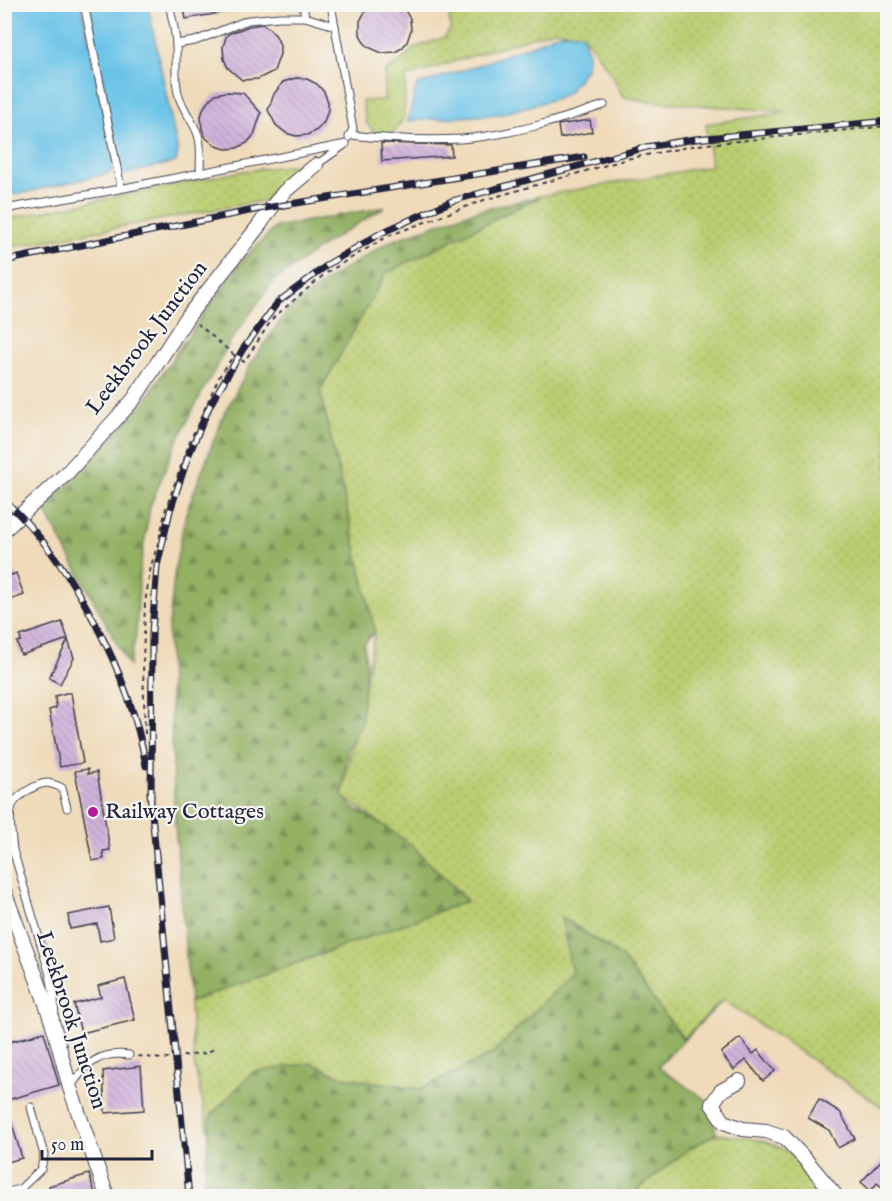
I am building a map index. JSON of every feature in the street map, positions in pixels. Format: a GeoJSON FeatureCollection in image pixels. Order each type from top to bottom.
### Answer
{"type":"FeatureCollection","features":[{"type":"Feature","properties":{"kind":"street","name":"Leekbrook Junction"},"geometry":{"type":"LineString","coordinates":[[4,530],[67,473],[134,399],[188,316],[284,192],[316,165]]}},
{"type":"Feature","properties":{"kind":"street","name":"Leekbrook Junction"},"geometry":{"type":"LineString","coordinates":[[4,891],[43,994],[70,1088],[107,1197]]}},
{"type":"Feature","properties":{"kind":"street"},"geometry":{"type":"LineString","coordinates":[[740,1081],[722,1091],[712,1104],[724,1122],[743,1129],[766,1131],[784,1137],[836,1197]]}},
{"type":"Feature","properties":{"kind":"lane"},"geometry":{"type":"LineString","coordinates":[[84,4],[121,188]]}},
{"type":"Feature","properties":{"kind":"lane"},"geometry":{"type":"LineString","coordinates":[[169,4],[176,44],[175,76],[184,110],[198,136],[200,172]]}},
{"type":"Feature","properties":{"kind":"lane"},"geometry":{"type":"LineString","coordinates":[[303,4],[305,17]]}},
{"type":"Feature","properties":{"kind":"lane"},"geometry":{"type":"LineString","coordinates":[[316,165],[346,144],[353,129],[331,4]]}},
{"type":"Feature","properties":{"kind":"lane"},"geometry":{"type":"LineString","coordinates":[[176,44],[195,40],[248,20],[305,17],[335,26]]}},
{"type":"Feature","properties":{"kind":"lane"},"geometry":{"type":"LineString","coordinates":[[350,135],[390,139],[461,139],[507,133],[542,125],[604,105]]}},
{"type":"Feature","properties":{"kind":"lane"},"geometry":{"type":"LineString","coordinates":[[4,209],[346,144]]}},
{"type":"Feature","properties":{"kind":"lane"},"geometry":{"type":"LineString","coordinates":[[54,1029],[55,1003],[50,975],[13,850],[10,831],[12,806],[27,790],[48,783],[62,788],[67,808]]}},
{"type":"Feature","properties":{"kind":"lane"},"geometry":{"type":"LineString","coordinates":[[70,1088],[80,1073],[98,1058],[119,1054],[129,1055]]}},
{"type":"Feature","properties":{"kind":"lane"},"geometry":{"type":"LineString","coordinates":[[4,1193],[20,1189],[41,1169],[45,1155],[31,1107]]}},
{"type":"Feature","properties":{"kind":"path"},"geometry":{"type":"LineString","coordinates":[[188,316],[244,362],[273,318],[326,273],[388,236],[484,200],[631,158],[698,145],[888,126]]}},
{"type":"Feature","properties":{"kind":"path"},"geometry":{"type":"LineString","coordinates":[[145,734],[143,664],[145,603],[151,566],[166,508],[190,441],[219,377],[234,355]]}},
{"type":"Feature","properties":{"kind":"path"},"geometry":{"type":"LineString","coordinates":[[4,1043],[54,1029]]}},
{"type":"Feature","properties":{"kind":"path"},"geometry":{"type":"LineString","coordinates":[[129,1055],[162,1059],[207,1053],[216,1048]]}},
{"type":"Feature","properties":{"kind":"green space"},"geometry":{"type":"Polygon","coordinates":[[[447,5],[887,5],[887,1110],[723,1000],[684,1039],[621,957],[562,917],[573,974],[492,1054],[421,1089],[342,1077],[312,1063],[211,1115],[209,1133],[194,1062],[190,1002],[467,901],[412,846],[342,796],[375,632],[320,391],[386,273],[541,196],[711,166],[706,124],[788,112],[647,101],[623,97],[605,64],[582,34],[554,30],[406,77],[404,117],[393,134],[375,133],[366,122],[362,101],[384,100],[385,71],[398,64],[414,48],[445,37],[451,28],[447,5]]]}},
{"type":"Feature","properties":{"kind":"green space"},"geometry":{"type":"Polygon","coordinates":[[[311,163],[272,199],[5,248],[5,219],[243,171],[311,163]]]}},
{"type":"Feature","properties":{"kind":"green space"},"geometry":{"type":"Polygon","coordinates":[[[541,196],[386,273],[320,391],[375,632],[364,644],[366,663],[361,724],[348,749],[342,795],[353,808],[385,826],[412,846],[467,901],[190,1002],[175,824],[168,634],[175,568],[186,513],[223,416],[252,362],[287,311],[336,274],[389,242],[468,213],[541,196]]]}},
{"type":"Feature","properties":{"kind":"green space"},"geometry":{"type":"Polygon","coordinates":[[[385,207],[326,243],[273,282],[231,340],[172,452],[150,507],[140,569],[136,635],[129,666],[44,509],[144,402],[243,259],[276,227],[385,207]]]}},
{"type":"Feature","properties":{"kind":"green space"},"geometry":{"type":"Polygon","coordinates":[[[561,917],[621,956],[683,1039],[723,1000],[658,1067],[712,1104],[716,1134],[690,1148],[630,1196],[202,1196],[211,1115],[253,1072],[312,1063],[342,1077],[421,1089],[492,1054],[572,974],[561,917]]]}},
{"type":"Feature","properties":{"kind":"green space"},"geometry":{"type":"Polygon","coordinates":[[[716,1134],[754,1139],[781,1148],[798,1162],[826,1196],[630,1196],[690,1148],[716,1134]]]}},
{"type":"Feature","properties":{"kind":"water"},"geometry":{"type":"Polygon","coordinates":[[[5,5],[81,5],[114,163],[110,173],[15,195],[5,183],[5,5]]]}},
{"type":"Feature","properties":{"kind":"water"},"geometry":{"type":"Polygon","coordinates":[[[88,5],[148,5],[178,152],[176,162],[121,175],[88,5]]]}},
{"type":"Feature","properties":{"kind":"water"},"geometry":{"type":"Polygon","coordinates":[[[568,32],[582,34],[588,51],[587,67],[568,93],[502,114],[408,121],[417,85],[476,66],[554,35],[568,32]]]}},
{"type":"Feature","properties":{"kind":"building"},"geometry":{"type":"Polygon","coordinates":[[[183,4],[231,4],[231,11],[186,19],[183,4]]]}},
{"type":"Feature","properties":{"kind":"building"},"geometry":{"type":"Polygon","coordinates":[[[372,4],[397,4],[406,12],[410,19],[411,30],[402,48],[395,52],[382,53],[368,47],[363,41],[360,34],[360,21],[372,4]]]}},
{"type":"Feature","properties":{"kind":"building"},"geometry":{"type":"Polygon","coordinates":[[[262,24],[276,36],[280,45],[280,54],[274,71],[258,79],[242,80],[228,68],[224,59],[223,47],[226,37],[228,34],[249,26],[262,24]]]}},
{"type":"Feature","properties":{"kind":"building"},"geometry":{"type":"Polygon","coordinates":[[[296,78],[307,79],[317,84],[324,92],[328,102],[324,122],[317,130],[307,135],[296,136],[286,133],[276,125],[268,110],[274,94],[283,82],[296,78]]]}},
{"type":"Feature","properties":{"kind":"building"},"geometry":{"type":"Polygon","coordinates":[[[243,93],[261,113],[254,135],[247,143],[237,148],[226,149],[216,146],[206,138],[202,129],[201,116],[204,107],[216,94],[243,93]]]}},
{"type":"Feature","properties":{"kind":"building"},"geometry":{"type":"Polygon","coordinates":[[[590,120],[592,132],[560,138],[558,125],[590,120]]]}},
{"type":"Feature","properties":{"kind":"building"},"geometry":{"type":"Polygon","coordinates":[[[381,143],[451,145],[452,156],[382,161],[381,143]]]}},
{"type":"Feature","properties":{"kind":"building"},"geometry":{"type":"Polygon","coordinates":[[[4,569],[12,575],[16,573],[24,595],[4,602],[4,569]]]}},
{"type":"Feature","properties":{"kind":"building"},"geometry":{"type":"Polygon","coordinates":[[[62,622],[68,639],[21,655],[17,642],[21,641],[20,636],[62,622]]]}},
{"type":"Feature","properties":{"kind":"building"},"geometry":{"type":"Polygon","coordinates":[[[68,640],[74,658],[60,684],[49,678],[68,640]]]}},
{"type":"Feature","properties":{"kind":"building"},"geometry":{"type":"Polygon","coordinates":[[[71,693],[83,763],[60,767],[49,710],[56,708],[55,696],[71,693]]]}},
{"type":"Feature","properties":{"kind":"building","name":"Railway Cottages"},"geometry":{"type":"Polygon","coordinates":[[[88,769],[88,774],[97,772],[110,850],[103,851],[104,859],[92,861],[75,771],[88,769]]]}},
{"type":"Feature","properties":{"kind":"building"},"geometry":{"type":"Polygon","coordinates":[[[109,907],[114,938],[100,941],[97,924],[70,929],[68,915],[109,907]]]}},
{"type":"Feature","properties":{"kind":"building"},"geometry":{"type":"Polygon","coordinates":[[[125,979],[135,1020],[81,1033],[74,1004],[101,997],[98,986],[125,979]]]}},
{"type":"Feature","properties":{"kind":"building"},"geometry":{"type":"Polygon","coordinates":[[[44,1032],[59,1085],[4,1101],[4,1044],[44,1032]]]}},
{"type":"Feature","properties":{"kind":"building"},"geometry":{"type":"Polygon","coordinates":[[[740,1038],[753,1054],[758,1050],[775,1071],[763,1081],[746,1060],[734,1070],[721,1053],[740,1038]]]}},
{"type":"Feature","properties":{"kind":"building"},"geometry":{"type":"Polygon","coordinates":[[[141,1066],[144,1110],[105,1113],[103,1071],[141,1066]]]}},
{"type":"Feature","properties":{"kind":"building"},"geometry":{"type":"Polygon","coordinates":[[[819,1099],[840,1112],[855,1139],[838,1148],[829,1130],[808,1118],[819,1099]]]}},
{"type":"Feature","properties":{"kind":"building"},"geometry":{"type":"Polygon","coordinates":[[[8,1110],[22,1158],[4,1163],[4,1111],[8,1110]]]}},
{"type":"Feature","properties":{"kind":"building"},"geometry":{"type":"Polygon","coordinates":[[[888,1153],[888,1192],[877,1183],[871,1191],[861,1182],[888,1153]]]}},
{"type":"Feature","properties":{"kind":"building"},"geometry":{"type":"Polygon","coordinates":[[[89,1174],[96,1197],[52,1197],[49,1186],[89,1174]]]}},
{"type":"Feature","properties":{"kind":"railway"},"geometry":{"type":"LineString","coordinates":[[640,148],[695,139],[888,121]]}},
{"type":"Feature","properties":{"kind":"railway"},"geometry":{"type":"LineString","coordinates":[[151,801],[152,632],[157,566],[170,511],[189,454],[210,405],[243,349],[278,302],[330,263],[381,233],[452,201],[647,147]]}},
{"type":"Feature","properties":{"kind":"railway"},"geometry":{"type":"LineString","coordinates":[[4,261],[259,209],[584,157]]}},
{"type":"Feature","properties":{"kind":"railway"},"geometry":{"type":"LineString","coordinates":[[4,500],[29,525],[53,555],[95,622],[127,695],[146,766]]}},
{"type":"Feature","properties":{"kind":"railway"},"geometry":{"type":"LineString","coordinates":[[150,793],[189,1196]]}},
{"type":"Feature","properties":{"kind":"place","name":"Railway Cottages"},"geometry":{"type":"Point","coordinates":[93,812]}}]}
